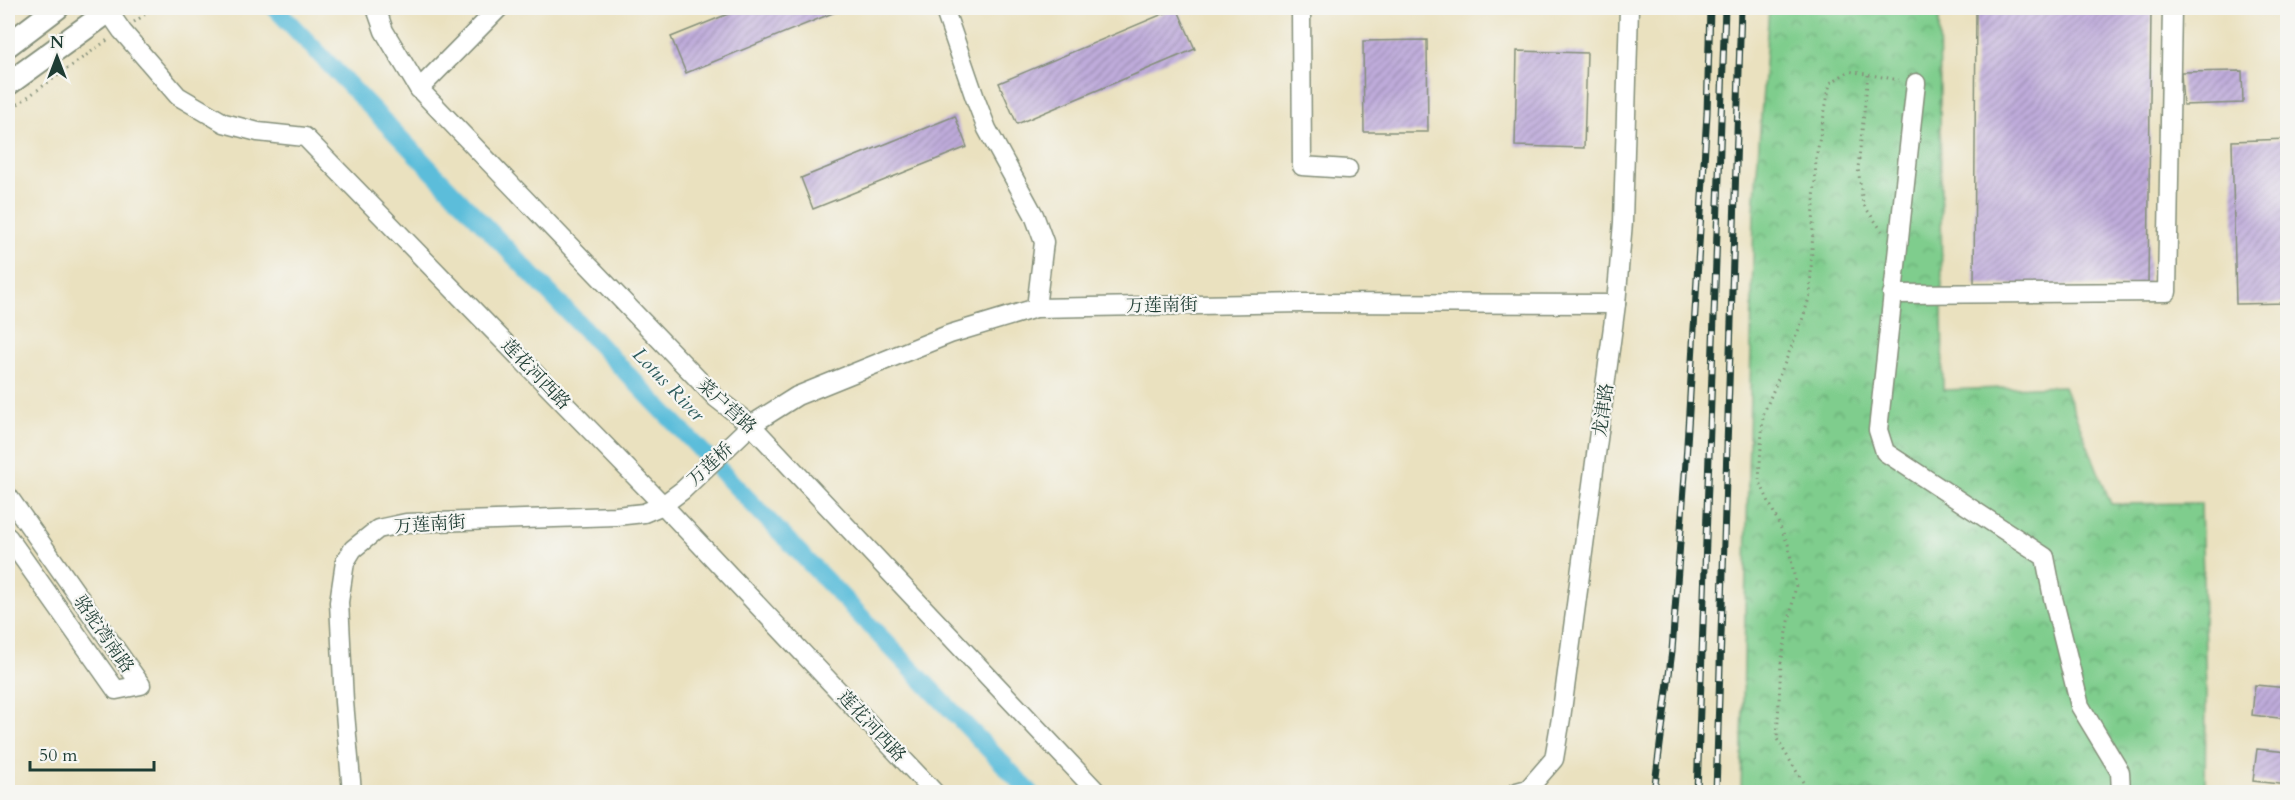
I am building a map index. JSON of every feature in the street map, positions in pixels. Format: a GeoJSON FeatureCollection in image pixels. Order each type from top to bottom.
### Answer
{"type":"FeatureCollection","features":[{"type":"Feature","properties":{"kind":"main road"},"geometry":{"type":"LineString","coordinates":[[8,45],[57,8]]}},
{"type":"Feature","properties":{"kind":"main road"},"geometry":{"type":"LineString","coordinates":[[8,84],[110,9]]}},
{"type":"Feature","properties":{"kind":"street","name":"菜户营路"},"geometry":{"type":"LineString","coordinates":[[376,8],[384,31],[419,90],[716,398],[744,432],[1097,792]]}},
{"type":"Feature","properties":{"kind":"street"},"geometry":{"type":"LineString","coordinates":[[419,90],[499,8]]}},
{"type":"Feature","properties":{"kind":"street"},"geometry":{"type":"LineString","coordinates":[[944,8],[987,129],[1034,215],[1044,242],[1036,308]]}},
{"type":"Feature","properties":{"kind":"street"},"geometry":{"type":"LineString","coordinates":[[1301,8],[1302,166],[1347,169]]}},
{"type":"Feature","properties":{"kind":"street","name":"龙津路"},"geometry":{"type":"LineString","coordinates":[[1517,792],[1528,789],[1554,759],[1563,706],[1616,304],[1623,222],[1629,8]]}},
{"type":"Feature","properties":{"kind":"street"},"geometry":{"type":"LineString","coordinates":[[1892,294],[2167,292],[2172,8]]}},
{"type":"Feature","properties":{"kind":"street","name":"莲花河西路"},"geometry":{"type":"LineString","coordinates":[[110,9],[122,31],[178,96],[193,106],[224,123],[258,132],[305,137],[663,505],[934,792]]}},
{"type":"Feature","properties":{"kind":"street"},"geometry":{"type":"LineString","coordinates":[[1916,83],[1878,430],[1885,452],[2045,556],[2080,706],[2120,772],[2121,792]]}},
{"type":"Feature","properties":{"kind":"street","name":"万莲南街"},"geometry":{"type":"LineString","coordinates":[[744,432],[797,396],[950,334],[1036,308],[1302,303],[1616,304]]}},
{"type":"Feature","properties":{"kind":"street","name":"万莲桥"},"geometry":{"type":"LineString","coordinates":[[683,490],[744,432]]}},
{"type":"Feature","properties":{"kind":"street","name":"万莲南街"},"geometry":{"type":"LineString","coordinates":[[352,792],[344,702],[339,602],[345,562],[353,549],[378,529],[406,523],[616,516],[644,513],[663,505],[683,490]]}},
{"type":"Feature","properties":{"kind":"street","name":"骆驼湾南路"},"geometry":{"type":"LineString","coordinates":[[8,496],[141,685],[116,690],[8,537]]}},
{"type":"Feature","properties":{"kind":"path"},"geometry":{"type":"LineString","coordinates":[[8,111],[155,8]]}},
{"type":"Feature","properties":{"kind":"path"},"geometry":{"type":"LineString","coordinates":[[1816,792],[1806,787],[1777,739],[1781,663],[1796,585],[1788,544],[1759,480],[1763,415],[1801,324],[1810,295],[1816,158],[1830,83],[1849,71],[1916,83]]}},
{"type":"Feature","properties":{"kind":"path"},"geometry":{"type":"LineString","coordinates":[[1868,75],[1858,168],[1863,204],[1897,253]]}},
{"type":"Feature","properties":{"kind":"green space"},"geometry":{"type":"Polygon","coordinates":[[[1769,8],[1939,8],[1943,390],[2064,386],[2111,504],[2201,503],[2206,694],[2205,792],[1741,792],[1754,211],[1769,8]]]}},
{"type":"Feature","properties":{"kind":"building"},"geometry":{"type":"Polygon","coordinates":[[[743,8],[845,8],[686,73],[671,37],[743,8]]]}},
{"type":"Feature","properties":{"kind":"building"},"geometry":{"type":"Polygon","coordinates":[[[1177,8],[1195,49],[1017,124],[999,83],[1177,8]]]}},
{"type":"Feature","properties":{"kind":"building"},"geometry":{"type":"Polygon","coordinates":[[[1976,8],[2151,9],[2148,286],[1974,284],[1976,8]]]}},
{"type":"Feature","properties":{"kind":"building"},"geometry":{"type":"Polygon","coordinates":[[[1427,40],[1428,132],[1364,132],[1363,41],[1427,40]]]}},
{"type":"Feature","properties":{"kind":"building"},"geometry":{"type":"Polygon","coordinates":[[[1517,51],[1587,53],[1584,148],[1515,146],[1517,51]]]}},
{"type":"Feature","properties":{"kind":"building"},"geometry":{"type":"Polygon","coordinates":[[[2242,71],[2243,103],[2183,105],[2181,72],[2242,71]]]}},
{"type":"Feature","properties":{"kind":"building"},"geometry":{"type":"Polygon","coordinates":[[[955,116],[967,147],[813,209],[801,178],[955,116]]]}},
{"type":"Feature","properties":{"kind":"building"},"geometry":{"type":"Polygon","coordinates":[[[2288,139],[2288,303],[2236,304],[2232,141],[2288,139]]]}},
{"type":"Feature","properties":{"kind":"building"},"geometry":{"type":"Polygon","coordinates":[[[2255,685],[2288,688],[2288,719],[2252,715],[2255,685]]]}},
{"type":"Feature","properties":{"kind":"building"},"geometry":{"type":"Polygon","coordinates":[[[2257,749],[2288,752],[2288,785],[2253,781],[2257,749]]]}},
{"type":"Feature","properties":{"kind":"waterway","name":"Lotus River"},"geometry":{"type":"LineString","coordinates":[[275,8],[1030,792]]}},
{"type":"Feature","properties":{"kind":"railway"},"geometry":{"type":"LineString","coordinates":[[1654,792],[1672,651],[1686,461],[1707,113],[1710,8]]}},
{"type":"Feature","properties":{"kind":"railway"},"geometry":{"type":"LineString","coordinates":[[1697,792],[1725,8]]}},
{"type":"Feature","properties":{"kind":"railway"},"geometry":{"type":"LineString","coordinates":[[1716,792],[1741,8]]}}]}
